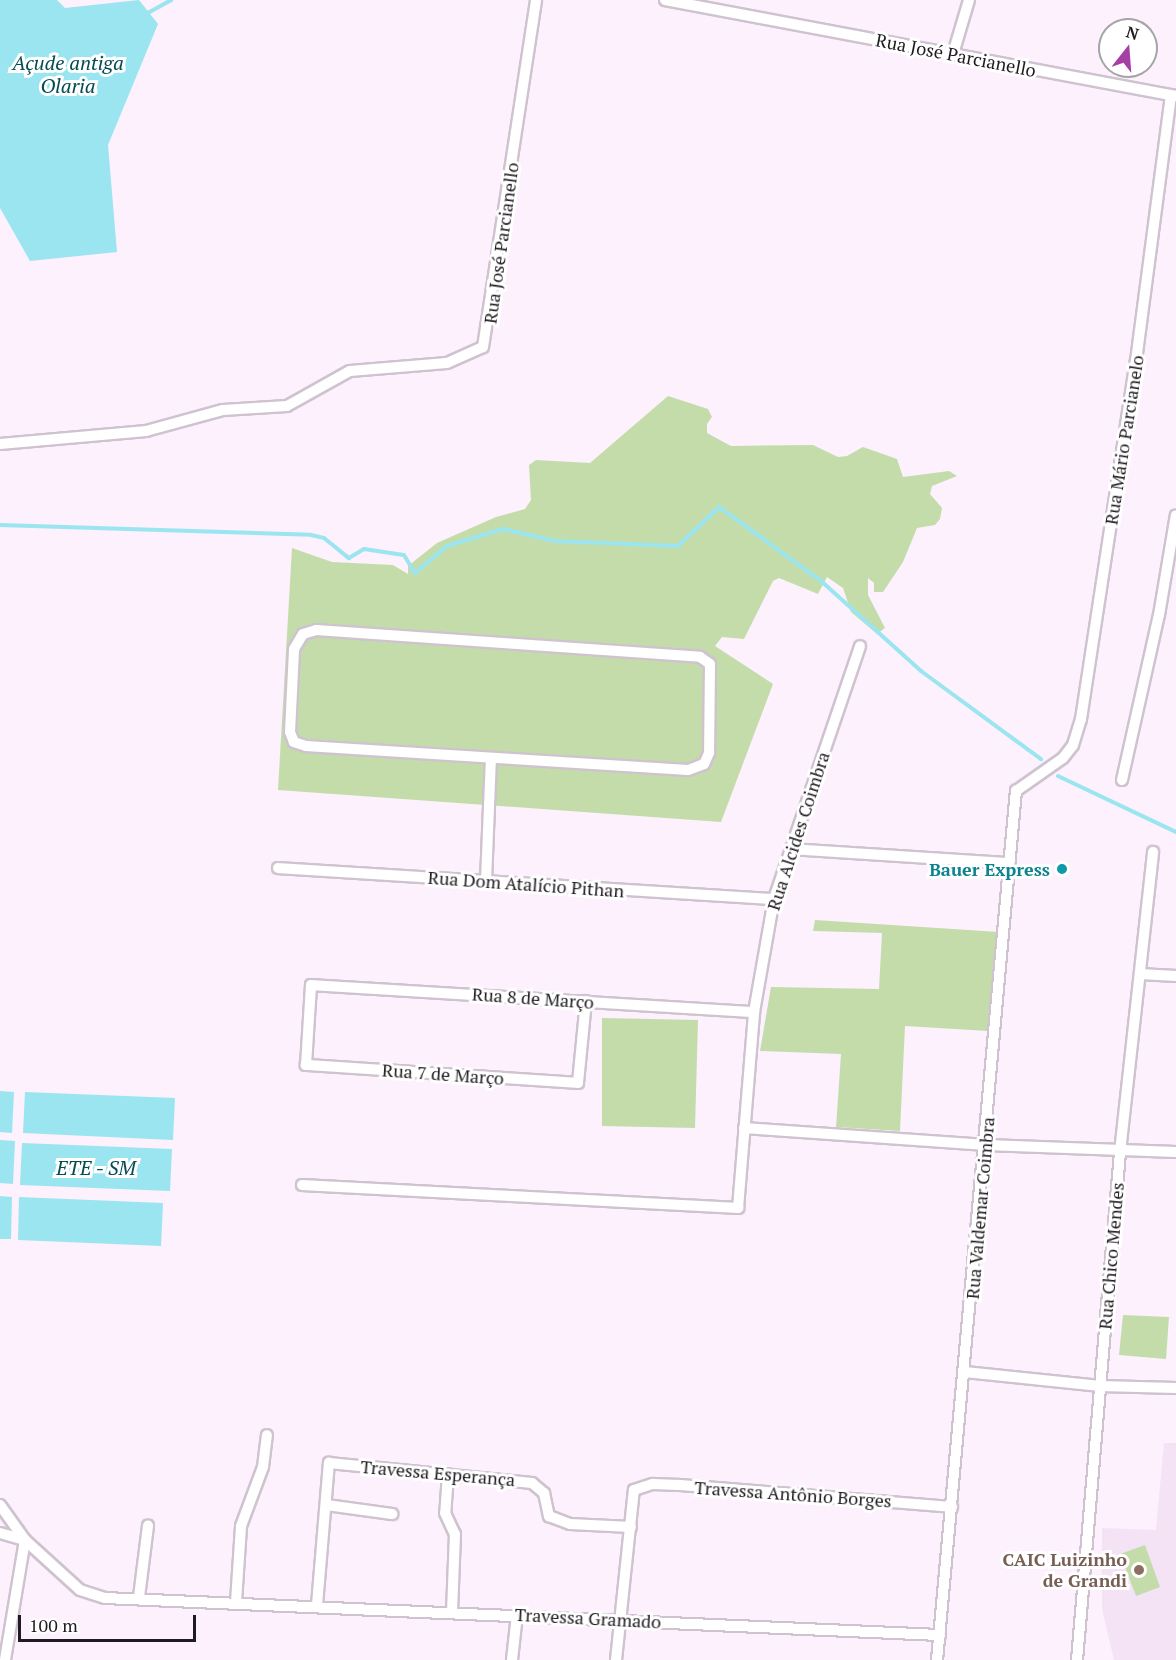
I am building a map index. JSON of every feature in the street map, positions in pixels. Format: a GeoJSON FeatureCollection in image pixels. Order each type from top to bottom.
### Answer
{"type":"FeatureCollection","features":[{"type":"Feature","properties":{"kind":"street","name":"Rua José Parcianello"},"geometry":{"type":"LineString","coordinates":[[0,444],[146,431],[223,410],[287,406],[350,371],[447,363],[483,347],[536,0]]}},
{"type":"Feature","properties":{"kind":"street","name":"Rua José Parcianello"},"geometry":{"type":"LineString","coordinates":[[665,0],[1174,96]]}},
{"type":"Feature","properties":{"kind":"street"},"geometry":{"type":"LineString","coordinates":[[953,54],[969,0]]}},
{"type":"Feature","properties":{"kind":"street","name":"Rua Mário Parcianelo"},"geometry":{"type":"LineString","coordinates":[[1044,771],[1073,745],[1080,720],[1136,361],[1174,96]]}},
{"type":"Feature","properties":{"kind":"street"},"geometry":{"type":"LineString","coordinates":[[1122,780],[1159,615],[1176,515]]}},
{"type":"Feature","properties":{"kind":"street"},"geometry":{"type":"LineString","coordinates":[[316,630],[690,654],[710,664],[709,753],[704,764],[688,770],[491,759],[306,746],[294,742],[290,732],[294,649],[303,634],[316,630]]}},
{"type":"Feature","properties":{"kind":"street","name":"Rua Alcides Coimbra"},"geometry":{"type":"LineString","coordinates":[[302,1185],[738,1208],[754,1012],[774,899],[860,646]]}},
{"type":"Feature","properties":{"kind":"street"},"geometry":{"type":"LineString","coordinates":[[486,881],[491,759]]}},
{"type":"Feature","properties":{"kind":"street","name":"Rua Valdemar Coimbra"},"geometry":{"type":"LineString","coordinates":[[937,1660],[986,1145],[1016,791],[1044,771]]}},
{"type":"Feature","properties":{"kind":"street"},"geometry":{"type":"LineString","coordinates":[[791,849],[1010,863]]}},
{"type":"Feature","properties":{"kind":"street","name":"Rua Chico Mendes"},"geometry":{"type":"LineString","coordinates":[[1077,1660],[1120,1152],[1153,852]]}},
{"type":"Feature","properties":{"kind":"street","name":"Rua Dom Atalício Pithan"},"geometry":{"type":"LineString","coordinates":[[278,868],[774,899]]}},
{"type":"Feature","properties":{"kind":"street"},"geometry":{"type":"LineString","coordinates":[[1140,974],[1176,976]]}},
{"type":"Feature","properties":{"kind":"street","name":"Rua 8 de Março"},"geometry":{"type":"LineString","coordinates":[[311,985],[754,1012]]}},
{"type":"Feature","properties":{"kind":"street","name":"Rua 7 de Março"},"geometry":{"type":"LineString","coordinates":[[311,985],[306,1065],[578,1083],[586,1001]]}},
{"type":"Feature","properties":{"kind":"street"},"geometry":{"type":"LineString","coordinates":[[744,1128],[986,1145],[1120,1152],[1176,1152]]}},
{"type":"Feature","properties":{"kind":"street"},"geometry":{"type":"LineString","coordinates":[[965,1372],[1100,1386],[1176,1388]]}},
{"type":"Feature","properties":{"kind":"street"},"geometry":{"type":"LineString","coordinates":[[236,1602],[241,1526],[263,1467],[267,1435]]}},
{"type":"Feature","properties":{"kind":"street","name":"Travessa Esperança"},"geometry":{"type":"LineString","coordinates":[[326,1505],[329,1463],[532,1483],[544,1493],[549,1516],[570,1524],[631,1527]]}},
{"type":"Feature","properties":{"kind":"street"},"geometry":{"type":"LineString","coordinates":[[448,1474],[445,1513],[455,1534],[452,1612]]}},
{"type":"Feature","properties":{"kind":"street","name":"Travessa Antônio Borges"},"geometry":{"type":"LineString","coordinates":[[631,1527],[634,1490],[653,1484],[952,1506]]}},
{"type":"Feature","properties":{"kind":"street"},"geometry":{"type":"LineString","coordinates":[[0,1505],[25,1540],[5,1660]]}},
{"type":"Feature","properties":{"kind":"street"},"geometry":{"type":"LineString","coordinates":[[317,1605],[326,1505],[392,1514]]}},
{"type":"Feature","properties":{"kind":"street"},"geometry":{"type":"LineString","coordinates":[[139,1597],[148,1526]]}},
{"type":"Feature","properties":{"kind":"street"},"geometry":{"type":"LineString","coordinates":[[616,1660],[623,1622],[631,1527]]}},
{"type":"Feature","properties":{"kind":"street"},"geometry":{"type":"LineString","coordinates":[[0,1533],[25,1540]]}},
{"type":"Feature","properties":{"kind":"street","name":"Travessa Gramado"},"geometry":{"type":"LineString","coordinates":[[25,1540],[80,1590],[105,1598],[139,1597],[623,1622],[940,1635]]}},
{"type":"Feature","properties":{"kind":"street"},"geometry":{"type":"LineString","coordinates":[[512,1660],[517,1615]]}},
{"type":"Feature","properties":{"kind":"shaded area","name":"CAIC Luizinho de Grandi"},"geometry":{"type":"Polygon","coordinates":[[[1164,1443],[1176,1443],[1176,1660],[1114,1660],[1102,1609],[1102,1528],[1156,1530],[1164,1443]]]}},
{"type":"Feature","properties":{"kind":"green space"},"geometry":{"type":"Polygon","coordinates":[[[668,396],[708,409],[712,417],[707,424],[707,433],[731,446],[813,445],[838,457],[847,456],[863,447],[897,459],[903,477],[949,471],[957,476],[932,486],[930,494],[942,508],[940,519],[935,525],[917,528],[903,562],[883,592],[874,592],[874,583],[868,578],[868,595],[885,628],[877,634],[851,612],[843,588],[827,577],[818,594],[779,578],[773,581],[744,639],[722,637],[715,646],[773,684],[721,822],[278,790],[292,548],[332,562],[393,565],[408,574],[408,566],[437,543],[496,517],[525,509],[531,500],[529,465],[536,460],[590,463],[668,396]]]}},
{"type":"Feature","properties":{"kind":"green space"},"geometry":{"type":"Polygon","coordinates":[[[815,920],[999,932],[988,1031],[905,1026],[900,1131],[836,1127],[841,1054],[760,1051],[771,987],[879,989],[882,933],[813,931],[815,920]]]}},
{"type":"Feature","properties":{"kind":"green space"},"geometry":{"type":"Polygon","coordinates":[[[602,1018],[698,1020],[695,1128],[602,1126],[602,1018]]]}},
{"type":"Feature","properties":{"kind":"green space"},"geometry":{"type":"Polygon","coordinates":[[[1123,1315],[1169,1317],[1166,1359],[1119,1355],[1123,1315]]]}},
{"type":"Feature","properties":{"kind":"green space"},"geometry":{"type":"Polygon","coordinates":[[[1145,1545],[1160,1587],[1136,1596],[1120,1554],[1145,1545]]]}},
{"type":"Feature","properties":{"kind":"water","name":"Açude antiga Olaria"},"geometry":{"type":"Polygon","coordinates":[[[0,0],[57,0],[65,8],[139,0],[158,24],[108,145],[117,252],[30,261],[0,208],[0,0]]]}},
{"type":"Feature","properties":{"kind":"water","name":"ETE - SM"},"geometry":{"type":"Polygon","coordinates":[[[0,1091],[14,1092],[12,1133],[0,1132],[0,1091]]]}},
{"type":"Feature","properties":{"kind":"water","name":"ETE - SM"},"geometry":{"type":"Polygon","coordinates":[[[25,1092],[175,1098],[173,1140],[23,1133],[25,1092]]]}},
{"type":"Feature","properties":{"kind":"water","name":"ETE - SM"},"geometry":{"type":"Polygon","coordinates":[[[0,1140],[15,1141],[13,1184],[0,1183],[0,1140]]]}},
{"type":"Feature","properties":{"kind":"water","name":"ETE - SM"},"geometry":{"type":"Polygon","coordinates":[[[22,1143],[172,1149],[170,1191],[20,1185],[22,1143]]]}},
{"type":"Feature","properties":{"kind":"water","name":"ETE - SM"},"geometry":{"type":"Polygon","coordinates":[[[0,1196],[12,1197],[11,1239],[0,1239],[0,1196]]]}},
{"type":"Feature","properties":{"kind":"water","name":"ETE - SM"},"geometry":{"type":"Polygon","coordinates":[[[19,1197],[163,1203],[161,1246],[18,1240],[19,1197]]]}},
{"type":"Feature","properties":{"kind":"waterway"},"geometry":{"type":"LineString","coordinates":[[146,14],[171,0]]}},
{"type":"Feature","properties":{"kind":"waterway"},"geometry":{"type":"LineString","coordinates":[[0,525],[311,535],[324,538],[349,558],[364,549],[404,555],[415,573],[447,546],[503,529],[555,541],[678,546],[719,507],[820,580],[921,671],[1041,759]]}},
{"type":"Feature","properties":{"kind":"waterway"},"geometry":{"type":"LineString","coordinates":[[1058,776],[1176,832]]}},
{"type":"Feature","properties":{"kind":"place","name":"Bauer Express"},"geometry":{"type":"Point","coordinates":[1062,869]}},
{"type":"Feature","properties":{"kind":"place","name":"CAIC Luizinho de Grandi"},"geometry":{"type":"Point","coordinates":[1139,1570]}}]}
